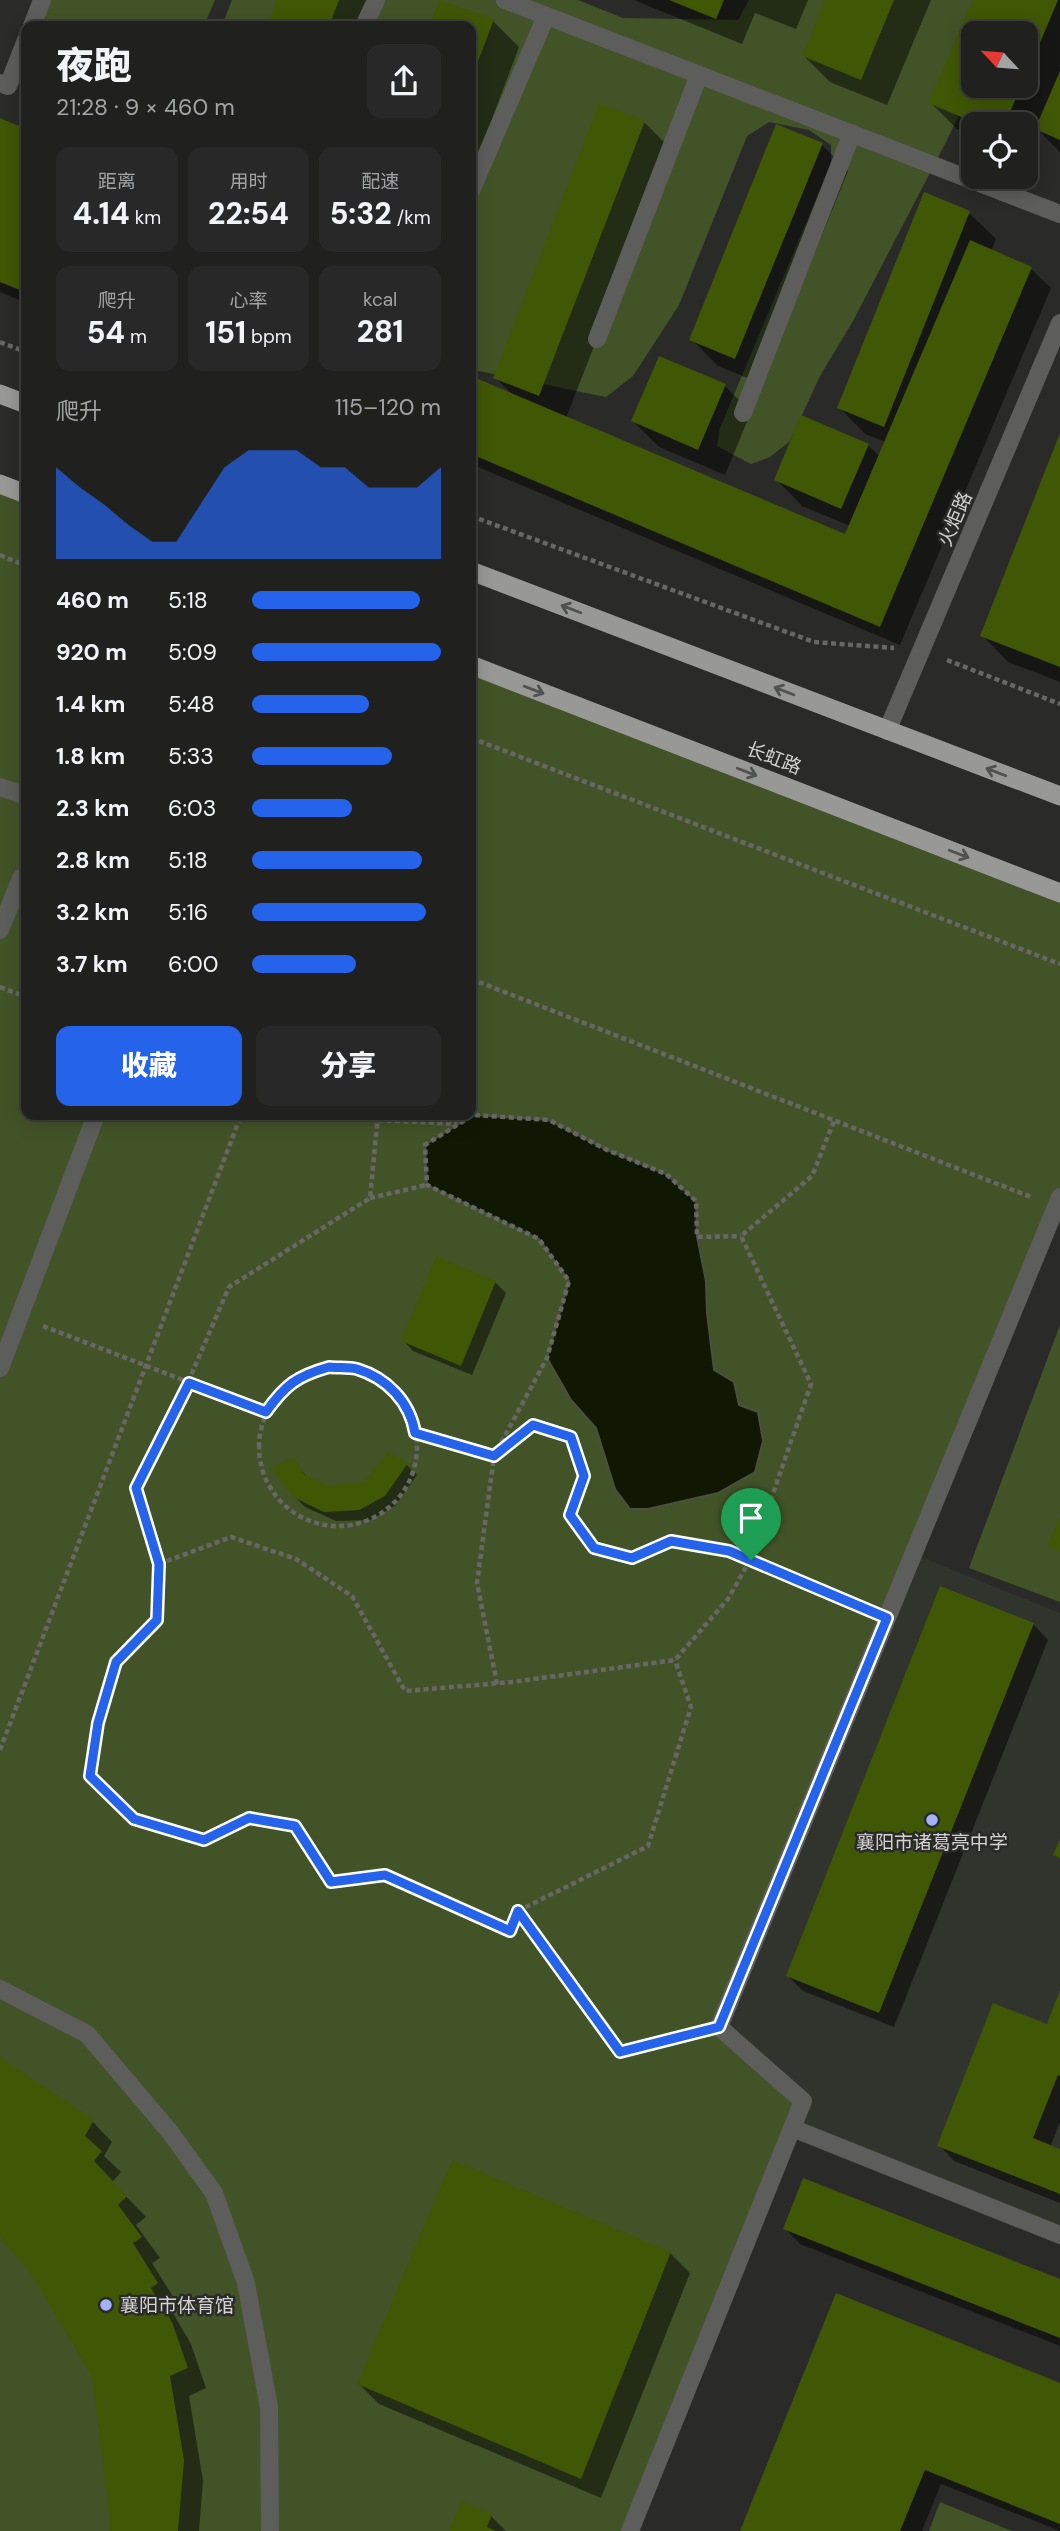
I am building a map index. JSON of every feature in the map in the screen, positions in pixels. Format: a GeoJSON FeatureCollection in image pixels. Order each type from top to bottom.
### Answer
{"type":"FeatureCollection","features":[{"type":"Feature","properties":{"kind":"highway"},"geometry":{"type":"LineString","coordinates":[[0,394],[21,402]]}},
{"type":"Feature","properties":{"kind":"highway"},"geometry":{"type":"LineString","coordinates":[[0,484],[21,492]]}},
{"type":"Feature","properties":{"kind":"highway"},"geometry":{"type":"LineString","coordinates":[[476,573],[1060,796]]}},
{"type":"Feature","properties":{"kind":"highway","name":"长虹路"},"geometry":{"type":"LineString","coordinates":[[476,667],[1060,893]]}},
{"type":"Feature","properties":{"kind":"street"},"geometry":{"type":"LineString","coordinates":[[34,21],[42,0]]}},
{"type":"Feature","properties":{"kind":"street"},"geometry":{"type":"LineString","coordinates":[[367,21],[376,0]]}},
{"type":"Feature","properties":{"kind":"street"},"geometry":{"type":"LineString","coordinates":[[505,0],[1060,214]]}},
{"type":"Feature","properties":{"kind":"street"},"geometry":{"type":"LineString","coordinates":[[476,179],[546,16]]}},
{"type":"Feature","properties":{"kind":"street"},"geometry":{"type":"LineString","coordinates":[[0,83],[8,86],[21,53]]}},
{"type":"Feature","properties":{"kind":"street"},"geometry":{"type":"LineString","coordinates":[[597,339],[699,75]]}},
{"type":"Feature","properties":{"kind":"street"},"geometry":{"type":"LineString","coordinates":[[743,413],[852,133]]}},
{"type":"Feature","properties":{"kind":"street","name":"火炬路"},"geometry":{"type":"LineString","coordinates":[[887,731],[1060,323]]}},
{"type":"Feature","properties":{"kind":"street"},"geometry":{"type":"LineString","coordinates":[[0,787],[21,794]]}},
{"type":"Feature","properties":{"kind":"street"},"geometry":{"type":"LineString","coordinates":[[0,930],[21,878]]}},
{"type":"Feature","properties":{"kind":"street"},"geometry":{"type":"LineString","coordinates":[[0,1368],[94,1120]]}},
{"type":"Feature","properties":{"kind":"street"},"geometry":{"type":"LineString","coordinates":[[630,2531],[803,2101],[719,2027],[1058,1202]]}},
{"type":"Feature","properties":{"kind":"street"},"geometry":{"type":"LineString","coordinates":[[0,1989],[87,2034],[170,2132],[214,2193],[246,2283],[269,2407],[270,2531]]}},
{"type":"Feature","properties":{"kind":"street"},"geometry":{"type":"LineString","coordinates":[[792,2128],[1060,2235]]}},
{"type":"Feature","properties":{"kind":"path"},"geometry":{"type":"LineString","coordinates":[[0,342],[21,350]]}},
{"type":"Feature","properties":{"kind":"path"},"geometry":{"type":"LineString","coordinates":[[476,518],[814,642],[922,650],[1060,704]]}},
{"type":"Feature","properties":{"kind":"path"},"geometry":{"type":"LineString","coordinates":[[0,555],[21,564]]}},
{"type":"Feature","properties":{"kind":"path"},"geometry":{"type":"LineString","coordinates":[[476,740],[1060,964]]}},
{"type":"Feature","properties":{"kind":"path"},"geometry":{"type":"LineString","coordinates":[[476,981],[834,1121],[1058,1202]]}},
{"type":"Feature","properties":{"kind":"path"},"geometry":{"type":"LineString","coordinates":[[0,987],[21,995]]}},
{"type":"Feature","properties":{"kind":"path"},"geometry":{"type":"LineString","coordinates":[[476,1115],[549,1121],[607,1150],[666,1174],[696,1201],[697,1237],[741,1236],[811,1176],[834,1121]]}},
{"type":"Feature","properties":{"kind":"path"},"geometry":{"type":"LineString","coordinates":[[0,1750],[239,1120]]}},
{"type":"Feature","properties":{"kind":"path"},"geometry":{"type":"LineString","coordinates":[[370,1198],[378,1120]]}},
{"type":"Feature","properties":{"kind":"path"},"geometry":{"type":"LineString","coordinates":[[412,1120],[457,1124]]}},
{"type":"Feature","properties":{"kind":"path"},"geometry":{"type":"LineString","coordinates":[[428,1185],[425,1144],[464,1120]]}},
{"type":"Feature","properties":{"kind":"path"},"geometry":{"type":"LineString","coordinates":[[497,1684],[477,1583],[494,1456],[547,1358],[569,1281],[539,1239],[428,1185],[370,1198],[229,1287],[189,1383],[136,1488],[159,1564],[157,1620],[116,1662],[98,1723],[90,1776],[134,1819],[204,1840],[249,1818],[295,1826],[331,1882],[385,1875],[510,1931],[518,1911],[649,1846],[691,1707],[675,1660]]}},
{"type":"Feature","properties":{"kind":"path"},"geometry":{"type":"LineString","coordinates":[[159,1564],[231,1537],[296,1559],[352,1596],[405,1691],[497,1684],[675,1660],[728,1599],[751,1560],[811,1384],[741,1236]]}},
{"type":"Feature","properties":{"kind":"path"},"geometry":{"type":"LineString","coordinates":[[19,1317],[266,1412]]}},
{"type":"Feature","properties":{"kind":"path"},"geometry":{"type":"LineString","coordinates":[[329,1367],[355,1368],[380,1379],[400,1397],[413,1420],[415,1433],[418,1447],[413,1473],[401,1495],[382,1513],[358,1524],[332,1526],[307,1520],[285,1507],[269,1487],[260,1462],[259,1437],[266,1412],[281,1390],[303,1374],[329,1367]]}},
{"type":"Feature","properties":{"kind":"path"},"geometry":{"type":"LineString","coordinates":[[494,1456],[533,1425],[571,1437],[584,1476],[570,1515],[594,1548],[632,1558],[671,1541],[729,1551],[887,1618]]}},
{"type":"Feature","properties":{"kind":"path"},"geometry":{"type":"LineString","coordinates":[[415,1433],[494,1456]]}},
{"type":"Feature","properties":{"kind":"path"},"geometry":{"type":"LineString","coordinates":[[518,1911],[620,2052],[719,2027]]}},
{"type":"Feature","properties":{"kind":"shaded area"},"geometry":{"type":"Polygon","coordinates":[[[476,1115],[549,1120],[607,1150],[666,1174],[696,1201],[697,1237],[706,1281],[714,1370],[734,1382],[739,1405],[758,1412],[763,1441],[755,1472],[718,1493],[648,1509],[630,1509],[615,1489],[596,1428],[571,1400],[547,1358],[569,1281],[539,1239],[427,1185],[425,1145],[465,1120],[476,1120],[476,1115]]]}},
{"type":"Feature","properties":{"kind":"shaded area","name":"襄阳市诸葛亮中学"},"geometry":{"type":"Polygon","coordinates":[[[913,1554],[1060,1613],[1060,2235],[792,2128],[719,2027],[913,1554]]]}},
{"type":"Feature","properties":{"kind":"green space"},"geometry":{"type":"Polygon","coordinates":[[[42,0],[215,0],[206,21],[34,21],[42,0]]]}},
{"type":"Feature","properties":{"kind":"green space"},"geometry":{"type":"Polygon","coordinates":[[[232,0],[578,0],[623,18],[738,20],[749,0],[1015,0],[1005,21],[961,21],[961,98],[967,98],[853,321],[820,376],[790,441],[770,457],[751,464],[717,446],[720,428],[831,163],[831,145],[809,130],[769,122],[747,136],[679,305],[633,376],[606,397],[476,370],[476,21],[224,21],[232,0]]]}},
{"type":"Feature","properties":{"kind":"green space"},"geometry":{"type":"Polygon","coordinates":[[[0,484],[21,492],[21,1120],[476,1120],[476,667],[1060,893],[1060,1197],[719,2027],[803,2101],[624,2531],[0,2531],[0,484]]]}},
{"type":"Feature","properties":{"kind":"green space"},"geometry":{"type":"Polygon","coordinates":[[[1060,1325],[1060,1602],[969,1568],[1060,1325]]]}},
{"type":"Feature","properties":{"kind":"green space"},"geometry":{"type":"Polygon","coordinates":[[[940,2502],[1012,2531],[929,2531],[940,2502]]]}},
{"type":"Feature","properties":{"kind":"building"},"geometry":{"type":"Polygon","coordinates":[[[277,0],[339,0],[331,21],[269,21],[277,0]]]}},
{"type":"Feature","properties":{"kind":"building"},"geometry":{"type":"Polygon","coordinates":[[[439,0],[494,19],[476,67],[476,21],[431,21],[439,0]]]}},
{"type":"Feature","properties":{"kind":"building"},"geometry":{"type":"Polygon","coordinates":[[[669,0],[724,0],[716,19],[669,0]]]}},
{"type":"Feature","properties":{"kind":"building"},"geometry":{"type":"Polygon","coordinates":[[[825,0],[894,0],[861,80],[802,56],[825,0]]]}},
{"type":"Feature","properties":{"kind":"building"},"geometry":{"type":"Polygon","coordinates":[[[973,0],[1058,0],[1038,48],[1038,21],[964,21],[973,0]]]}},
{"type":"Feature","properties":{"kind":"building"},"geometry":{"type":"Polygon","coordinates":[[[961,27],[961,98],[1016,98],[1010,112],[961,112],[961,117],[928,103],[961,27]]]}},
{"type":"Feature","properties":{"kind":"building"},"geometry":{"type":"Polygon","coordinates":[[[1060,71],[1060,140],[1038,130],[1038,122],[1060,71]]]}},
{"type":"Feature","properties":{"kind":"building"},"geometry":{"type":"Polygon","coordinates":[[[599,103],[645,121],[539,396],[493,378],[599,103]]]}},
{"type":"Feature","properties":{"kind":"building"},"geometry":{"type":"Polygon","coordinates":[[[0,118],[21,127],[21,288],[20,290],[0,282],[0,118]]]}},
{"type":"Feature","properties":{"kind":"building"},"geometry":{"type":"Polygon","coordinates":[[[776,124],[823,143],[735,359],[689,340],[776,124]]]}},
{"type":"Feature","properties":{"kind":"building"},"geometry":{"type":"Polygon","coordinates":[[[924,192],[970,211],[884,427],[837,408],[924,192]]]}},
{"type":"Feature","properties":{"kind":"building"},"geometry":{"type":"Polygon","coordinates":[[[970,240],[1032,267],[880,627],[476,456],[476,378],[845,534],[970,240]]]}},
{"type":"Feature","properties":{"kind":"building"},"geometry":{"type":"Polygon","coordinates":[[[659,356],[726,384],[698,450],[631,421],[659,356]]]}},
{"type":"Feature","properties":{"kind":"building"},"geometry":{"type":"Polygon","coordinates":[[[801,415],[869,444],[841,509],[774,480],[801,415]]]}},
{"type":"Feature","properties":{"kind":"building"},"geometry":{"type":"Polygon","coordinates":[[[1060,433],[1060,667],[980,636],[1060,433]]]}},
{"type":"Feature","properties":{"kind":"building"},"geometry":{"type":"Polygon","coordinates":[[[436,1256],[496,1281],[461,1366],[401,1341],[436,1256]]]}},
{"type":"Feature","properties":{"kind":"building"},"geometry":{"type":"Polygon","coordinates":[[[388,1452],[408,1463],[385,1496],[359,1510],[324,1512],[293,1497],[271,1467],[294,1458],[305,1475],[331,1486],[365,1481],[388,1452]]]}},
{"type":"Feature","properties":{"kind":"building"},"geometry":{"type":"Polygon","coordinates":[[[1060,1517],[1060,1552],[1047,1546],[1060,1517]]]}},
{"type":"Feature","properties":{"kind":"building"},"geometry":{"type":"Polygon","coordinates":[[[940,1586],[1034,1623],[879,2013],[786,1976],[940,1586]]]}},
{"type":"Feature","properties":{"kind":"building"},"geometry":{"type":"Polygon","coordinates":[[[1060,1839],[1060,1858],[1053,1855],[1060,1839]]]}},
{"type":"Feature","properties":{"kind":"building"},"geometry":{"type":"Polygon","coordinates":[[[1060,1990],[1060,2076],[1058,2075],[1033,2138],[1060,2149],[1060,2194],[937,2146],[993,2003],[1047,2024],[1060,1990]]]}},
{"type":"Feature","properties":{"kind":"building","name":"襄阳市体育馆"},"geometry":{"type":"Polygon","coordinates":[[[0,2057],[94,2120],[85,2136],[102,2151],[94,2161],[127,2196],[118,2205],[142,2237],[133,2243],[158,2283],[151,2288],[172,2322],[188,2368],[170,2376],[184,2460],[178,2531],[109,2531],[110,2519],[92,2377],[32,2275],[0,2237],[0,2057]]]}},
{"type":"Feature","properties":{"kind":"building"},"geometry":{"type":"Polygon","coordinates":[[[452,2160],[671,2252],[581,2479],[357,2384],[452,2160]]]}},
{"type":"Feature","properties":{"kind":"building"},"geometry":{"type":"Polygon","coordinates":[[[803,2178],[1060,2279],[1060,2338],[783,2229],[803,2178]]]}},
{"type":"Feature","properties":{"kind":"building"},"geometry":{"type":"Polygon","coordinates":[[[836,2293],[1060,2383],[1060,2524],[925,2470],[900,2531],[740,2531],[836,2293]]]}},
{"type":"Feature","properties":{"kind":"building"},"geometry":{"type":"Polygon","coordinates":[[[461,2501],[492,2514],[487,2527],[496,2531],[449,2531],[461,2501]]]}},
{"type":"Feature","properties":{"kind":"place","name":"襄阳市诸葛亮中学"},"geometry":{"type":"Point","coordinates":[932,1820]}},
{"type":"Feature","properties":{"kind":"place","name":"襄阳市体育馆"},"geometry":{"type":"Point","coordinates":[106,2305]}},
{"type":"Feature","properties":{"kind":"route"},"geometry":{"type":"LineString","coordinates":[[329,1367],[355,1368],[380,1379],[400,1397],[413,1420],[415,1433],[494,1456],[533,1425],[571,1437],[584,1476],[570,1515],[594,1548],[632,1558],[671,1541],[729,1551],[751,1560],[887,1618],[719,2027],[620,2052],[518,1911],[510,1931],[385,1875],[331,1882],[295,1826],[249,1818],[204,1840],[134,1819],[90,1776],[98,1723],[116,1662],[157,1620],[159,1564],[136,1488],[189,1383],[266,1412],[281,1390],[303,1374],[329,1367]]}}]}
